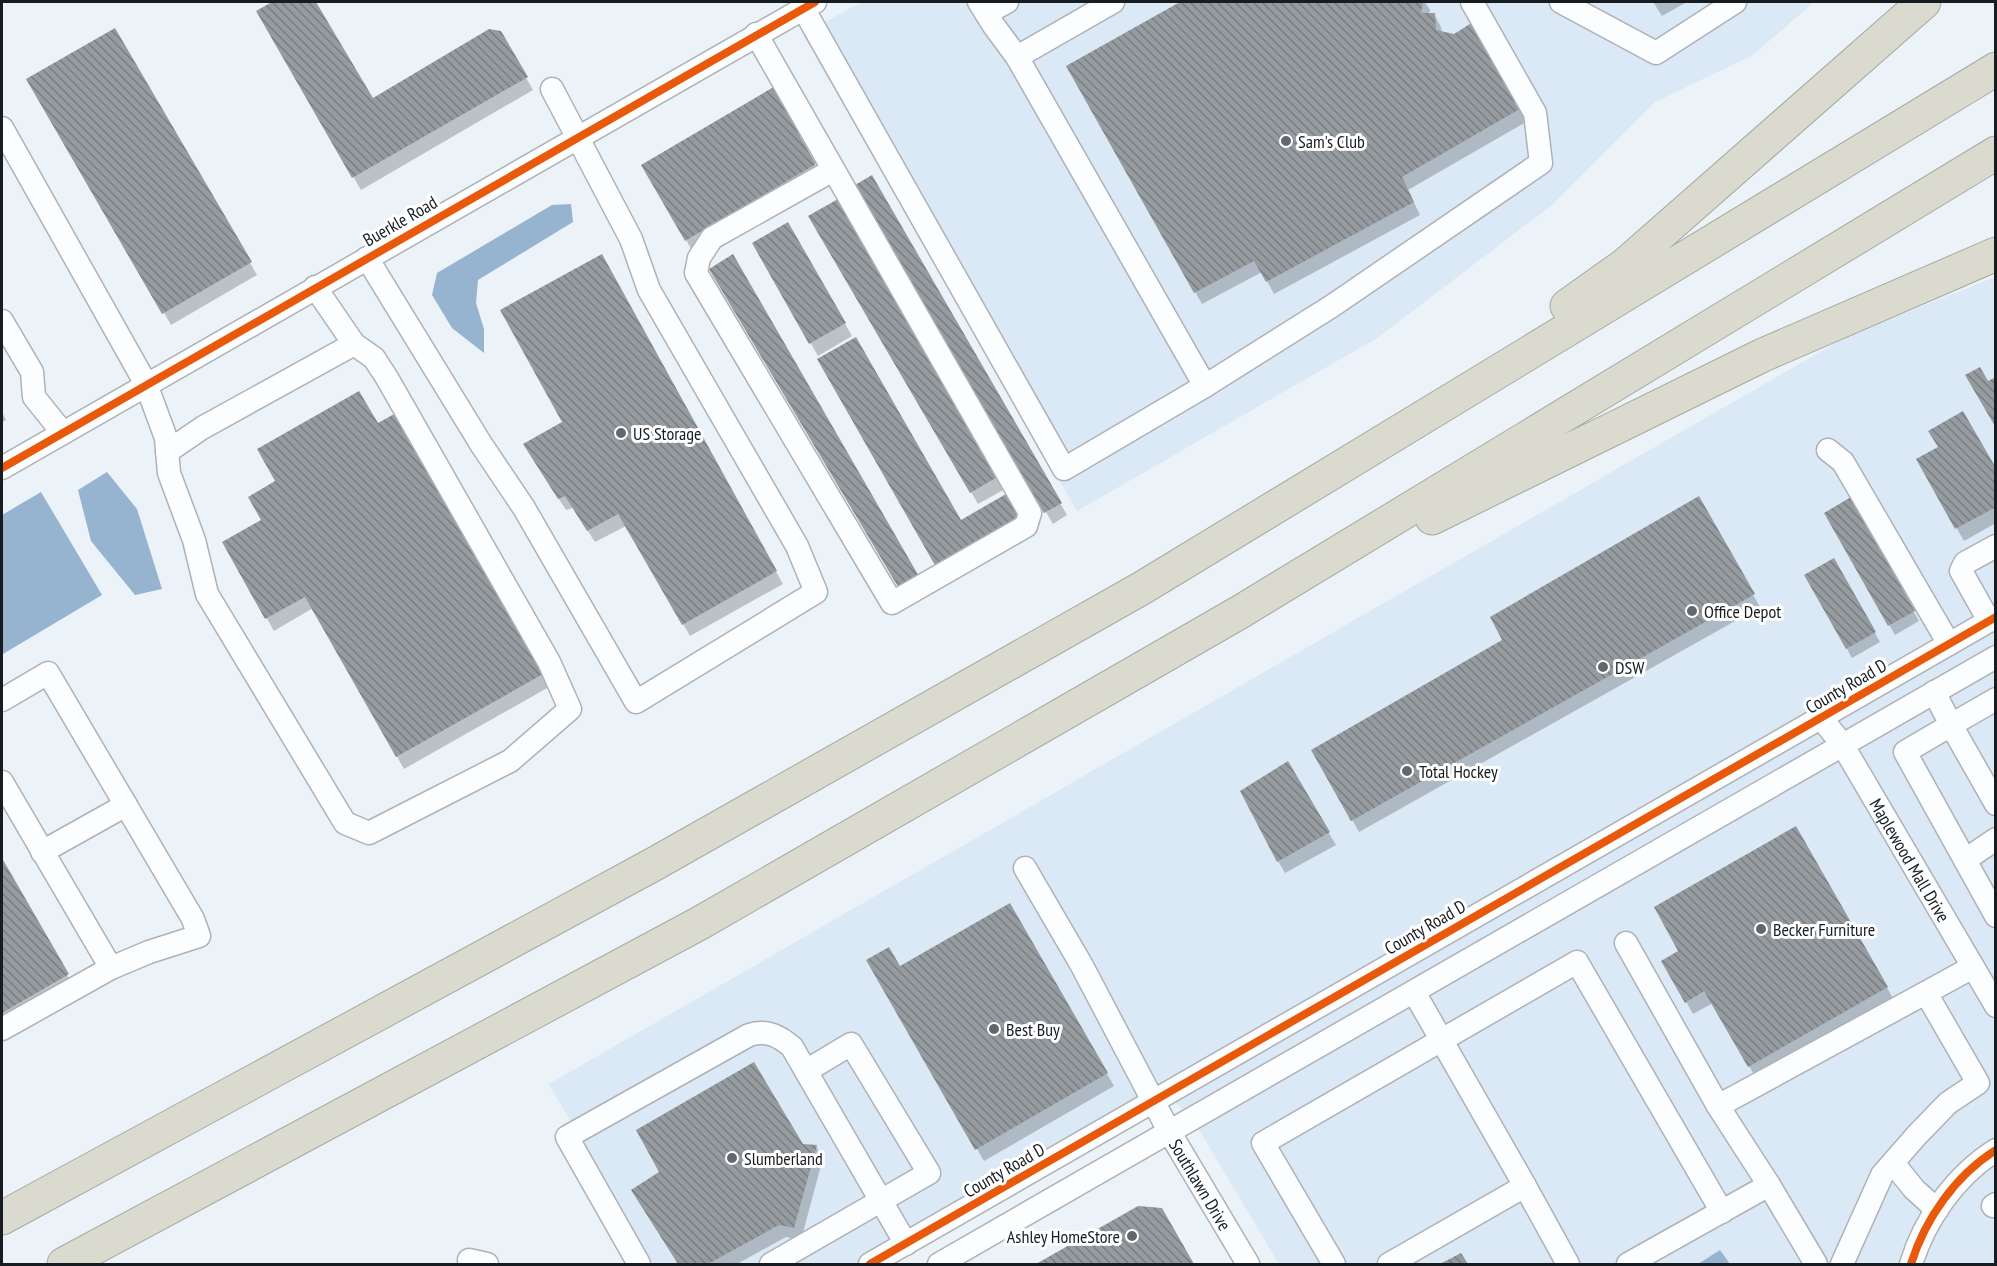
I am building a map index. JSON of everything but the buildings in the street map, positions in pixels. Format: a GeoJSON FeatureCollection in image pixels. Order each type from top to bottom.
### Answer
{"type":"FeatureCollection","features":[{"type":"Feature","properties":{"kind":"highway"},"geometry":{"type":"LineString","coordinates":[[1371,448],[1626,264],[1924,2]]}},
{"type":"Feature","properties":{"kind":"highway"},"geometry":{"type":"LineString","coordinates":[[2,1218],[656,863],[1142,588],[1995,69]]}},
{"type":"Feature","properties":{"kind":"highway"},"geometry":{"type":"LineString","coordinates":[[64,1264],[700,922],[1240,612],[1995,153]]}},
{"type":"Feature","properties":{"kind":"highway"},"geometry":{"type":"LineString","coordinates":[[1240,612],[1763,355],[1995,254]]}},
{"type":"Feature","properties":{"kind":"street"},"geometry":{"type":"LineString","coordinates":[[1006,2],[983,7],[1017,57],[1205,386]]}},
{"type":"Feature","properties":{"kind":"street"},"geometry":{"type":"LineString","coordinates":[[1017,57],[1113,2]]}},
{"type":"Feature","properties":{"kind":"street"},"geometry":{"type":"LineString","coordinates":[[809,5],[1064,469],[1205,386],[1332,306],[1541,163],[1535,113],[1472,2]]}},
{"type":"Feature","properties":{"kind":"street"},"geometry":{"type":"LineString","coordinates":[[1561,2],[1656,53],[1735,2]]}},
{"type":"Feature","properties":{"kind":"street","name":"Buerkle Road"},"geometry":{"type":"LineString","coordinates":[[2,468],[809,5]]}},
{"type":"Feature","properties":{"kind":"street"},"geometry":{"type":"LineString","coordinates":[[756,34],[1030,513],[1026,526],[892,603],[696,273],[699,258],[712,238],[833,170]]}},
{"type":"Feature","properties":{"kind":"street"},"geometry":{"type":"LineString","coordinates":[[367,258],[481,444],[524,508],[636,702],[816,592],[797,546],[649,290],[631,239],[552,89]]}},
{"type":"Feature","properties":{"kind":"street"},"geometry":{"type":"LineString","coordinates":[[2,128],[146,384],[166,438],[169,473],[194,540],[207,594],[345,823],[369,833],[510,761],[570,709],[549,662],[387,378],[374,358],[354,344],[315,287]]}},
{"type":"Feature","properties":{"kind":"street"},"geometry":{"type":"LineString","coordinates":[[2,321],[32,372],[34,396],[63,433]]}},
{"type":"Feature","properties":{"kind":"street"},"geometry":{"type":"LineString","coordinates":[[167,452],[202,428],[354,344]]}},
{"type":"Feature","properties":{"kind":"street"},"geometry":{"type":"LineString","coordinates":[[1828,450],[1843,462],[1949,644]]}},
{"type":"Feature","properties":{"kind":"street"},"geometry":{"type":"LineString","coordinates":[[1992,619],[1961,570],[1965,563],[1995,546]]}},
{"type":"Feature","properties":{"kind":"street","name":"County Road D"},"geometry":{"type":"LineString","coordinates":[[870,1264],[1992,619]]}},
{"type":"Feature","properties":{"kind":"street"},"geometry":{"type":"LineString","coordinates":[[939,1264],[1995,657]]}},
{"type":"Feature","properties":{"kind":"street"},"geometry":{"type":"LineString","coordinates":[[2,700],[48,673],[193,920],[199,936],[149,952],[111,968],[2,1029]]}},
{"type":"Feature","properties":{"kind":"street"},"geometry":{"type":"LineString","coordinates":[[1934,692],[1995,804]]}},
{"type":"Feature","properties":{"kind":"street"},"geometry":{"type":"LineString","coordinates":[[1995,699],[1905,752],[1995,916]]}},
{"type":"Feature","properties":{"kind":"street","name":"Maplewood Mall Drive"},"geometry":{"type":"LineString","coordinates":[[1821,718],[1842,744],[1995,1006]]}},
{"type":"Feature","properties":{"kind":"street"},"geometry":{"type":"LineString","coordinates":[[2,782],[111,968]]}},
{"type":"Feature","properties":{"kind":"street"},"geometry":{"type":"LineString","coordinates":[[42,852],[126,805]]}},
{"type":"Feature","properties":{"kind":"street"},"geometry":{"type":"LineString","coordinates":[[1965,860],[1995,839]]}},
{"type":"Feature","properties":{"kind":"street","name":"Southlawn Drive"},"geometry":{"type":"LineString","coordinates":[[1025,868],[1081,964],[1170,1133],[1248,1264]]}},
{"type":"Feature","properties":{"kind":"street"},"geometry":{"type":"LineString","coordinates":[[1626,943],[1718,1106],[1816,1264]]}},
{"type":"Feature","properties":{"kind":"street"},"geometry":{"type":"LineString","coordinates":[[1334,1264],[1263,1143],[1577,962],[1722,1212]]}},
{"type":"Feature","properties":{"kind":"street"},"geometry":{"type":"LineString","coordinates":[[1718,1106],[1973,967]]}},
{"type":"Feature","properties":{"kind":"street"},"geometry":{"type":"LineString","coordinates":[[1414,992],[1568,1264]]}},
{"type":"Feature","properties":{"kind":"street"},"geometry":{"type":"LineString","coordinates":[[1842,1264],[1882,1175],[1948,1103],[1978,1083],[1926,993]]}},
{"type":"Feature","properties":{"kind":"street"},"geometry":{"type":"LineString","coordinates":[[639,1264],[567,1137],[749,1035],[761,1031],[782,1038],[792,1047],[906,1244]]}},
{"type":"Feature","properties":{"kind":"street"},"geometry":{"type":"LineString","coordinates":[[771,1264],[929,1173],[851,1044],[806,1071]]}},
{"type":"Feature","properties":{"kind":"street"},"geometry":{"type":"LineString","coordinates":[[1911,1264],[1937,1210],[1952,1188],[1977,1162],[1995,1150]]}},
{"type":"Feature","properties":{"kind":"street"},"geometry":{"type":"LineString","coordinates":[[1893,1163],[1914,1189],[1937,1210]]}},
{"type":"Feature","properties":{"kind":"street"},"geometry":{"type":"LineString","coordinates":[[1628,1264],[1769,1185]]}},
{"type":"Feature","properties":{"kind":"street"},"geometry":{"type":"LineString","coordinates":[[1389,1264],[1525,1186]]}},
{"type":"Feature","properties":{"kind":"shaded area"},"geometry":{"type":"Polygon","coordinates":[[[861,2],[1814,2],[1753,55],[1655,102],[1552,205],[1377,338],[1077,511],[803,35],[861,2]]]}},
{"type":"Feature","properties":{"kind":"shaded area"},"geometry":{"type":"Polygon","coordinates":[[[1995,277],[1995,1264],[1279,1264],[1192,1118],[1168,1096],[873,1264],[653,1264],[549,1084],[1846,337],[1995,277]]]}},
{"type":"Feature","properties":{"kind":"water"},"geometry":{"type":"Polygon","coordinates":[[[571,204],[573,222],[478,280],[476,303],[484,329],[484,353],[452,328],[432,295],[437,273],[552,205],[571,204]]]}},
{"type":"Feature","properties":{"kind":"water"},"geometry":{"type":"Polygon","coordinates":[[[107,472],[137,509],[162,589],[135,595],[91,541],[78,490],[107,472]]]}},
{"type":"Feature","properties":{"kind":"water"},"geometry":{"type":"Polygon","coordinates":[[[41,492],[102,595],[3,654],[2,515],[41,492]]]}},
{"type":"Feature","properties":{"kind":"water"},"geometry":{"type":"Polygon","coordinates":[[[1720,1250],[1730,1264],[1698,1264],[1720,1250]]]}},
{"type":"Feature","properties":{"kind":"cycle path"},"geometry":{"type":"LineString","coordinates":[[2,468],[815,2]]}},
{"type":"Feature","properties":{"kind":"cycle path"},"geometry":{"type":"LineString","coordinates":[[870,1264],[1996,617]]}},
{"type":"Feature","properties":{"kind":"cycle path"},"geometry":{"type":"LineString","coordinates":[[1911,1264],[1924,1231],[1943,1200],[1967,1172],[1996,1150]]}},
{"type":"Feature","properties":{"kind":"place","name":"Sam's Club"},"geometry":{"type":"Point","coordinates":[1286,141]}},
{"type":"Feature","properties":{"kind":"place","name":"US Storage"},"geometry":{"type":"Point","coordinates":[621,433]}},
{"type":"Feature","properties":{"kind":"place","name":"Office Depot"},"geometry":{"type":"Point","coordinates":[1692,611]}},
{"type":"Feature","properties":{"kind":"place","name":"DSW"},"geometry":{"type":"Point","coordinates":[1603,667]}},
{"type":"Feature","properties":{"kind":"place","name":"Total Hockey"},"geometry":{"type":"Point","coordinates":[1407,771]}},
{"type":"Feature","properties":{"kind":"place","name":"Becker Furniture"},"geometry":{"type":"Point","coordinates":[1761,929]}},
{"type":"Feature","properties":{"kind":"place","name":"Best Buy"},"geometry":{"type":"Point","coordinates":[994,1029]}},
{"type":"Feature","properties":{"kind":"place","name":"Slumberland"},"geometry":{"type":"Point","coordinates":[732,1158]}},
{"type":"Feature","properties":{"kind":"place","name":"Ashley HomeStore"},"geometry":{"type":"Point","coordinates":[1132,1236]}}]}
